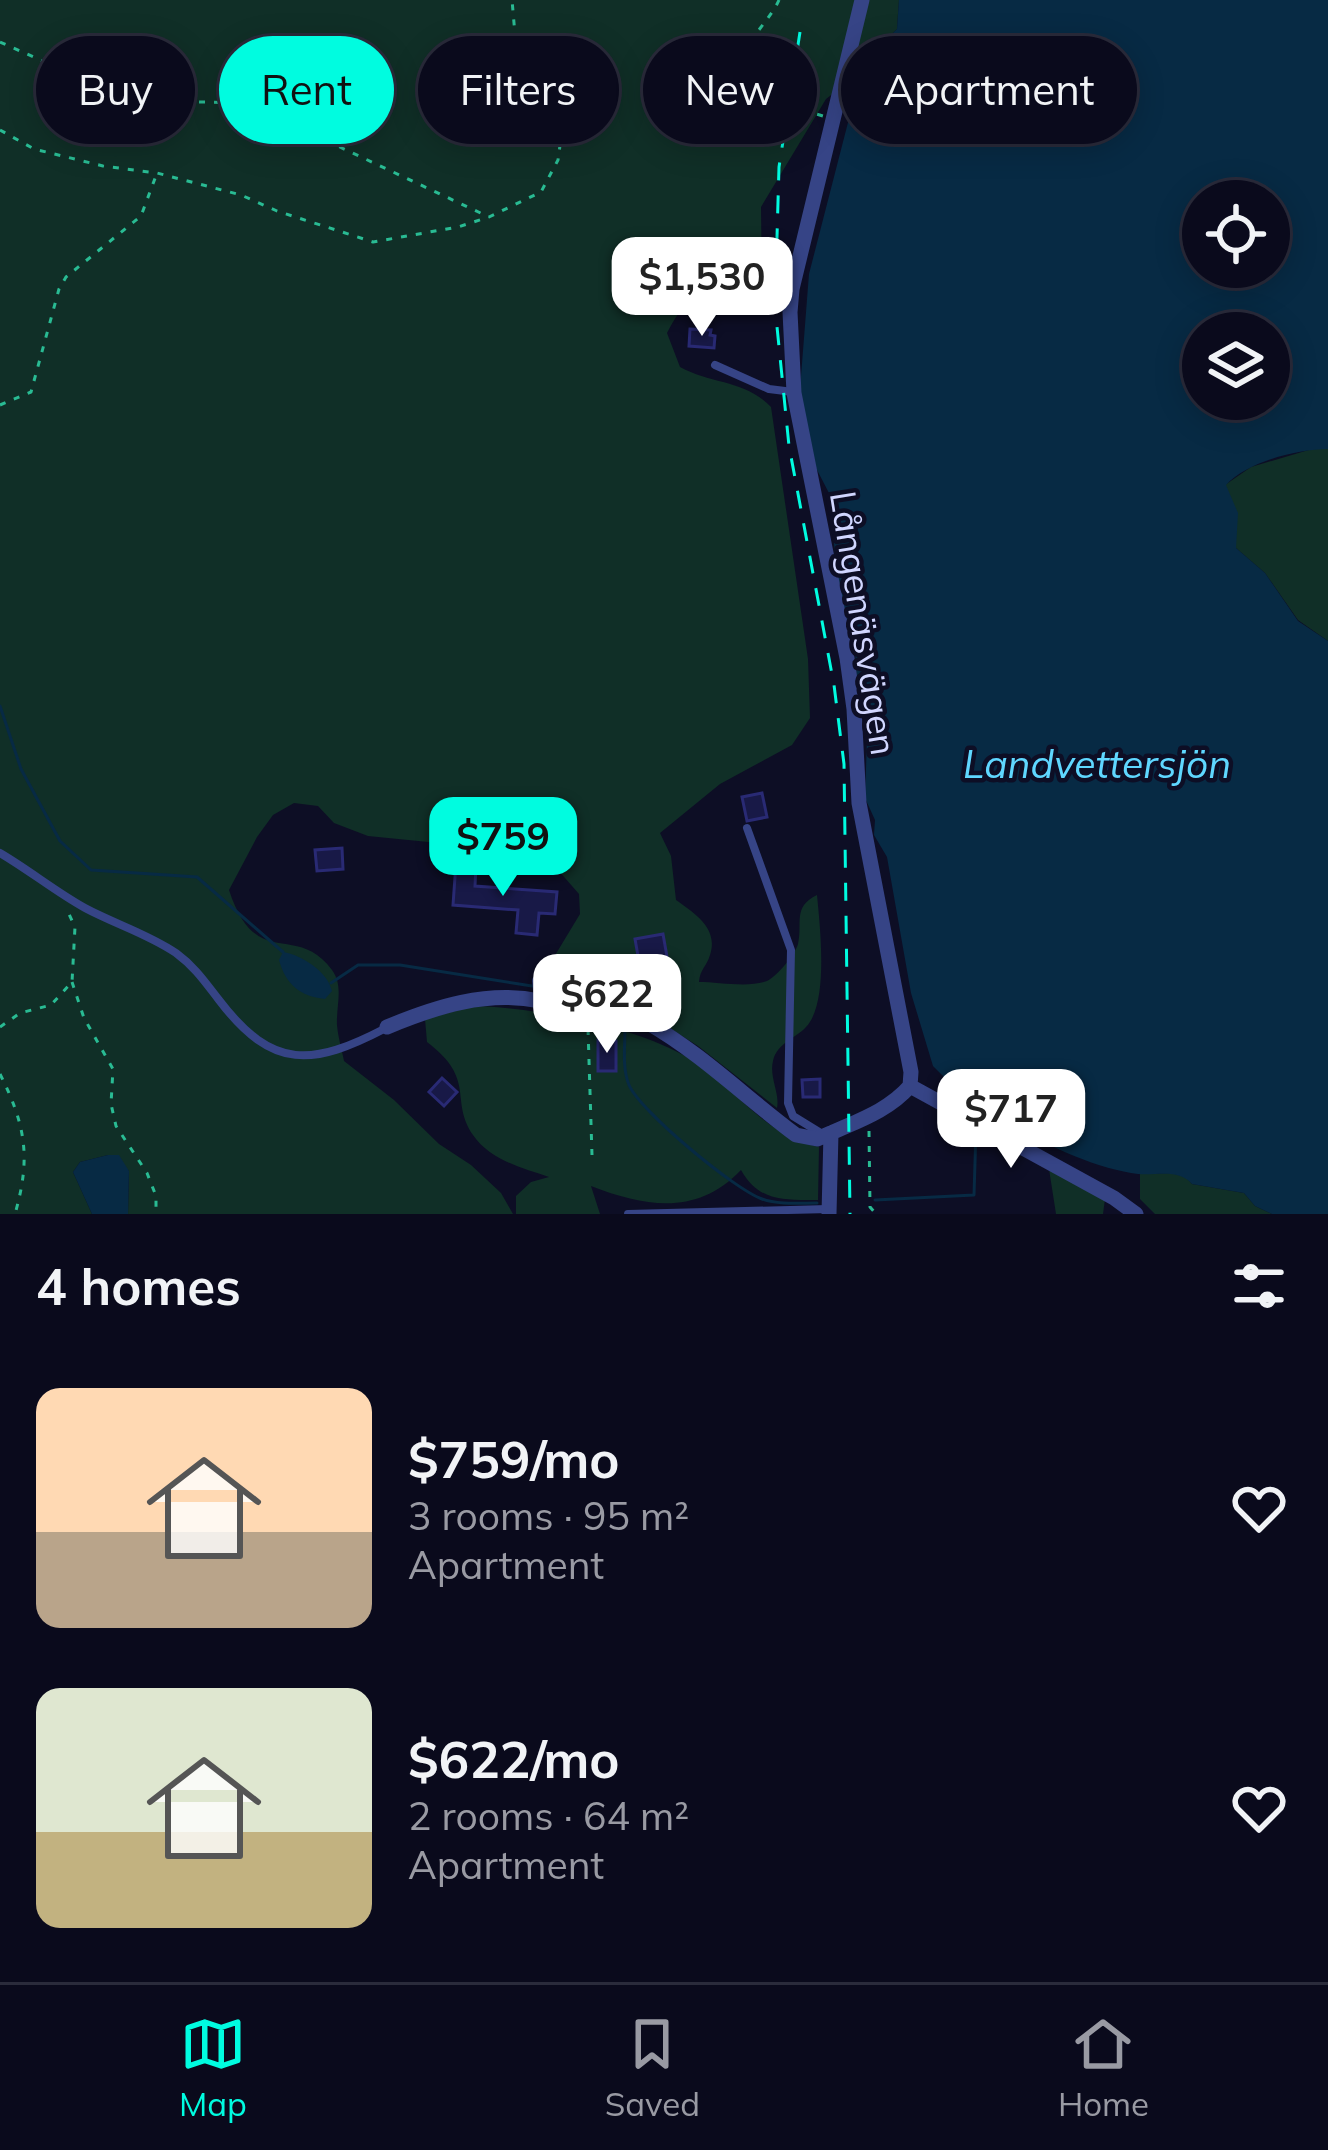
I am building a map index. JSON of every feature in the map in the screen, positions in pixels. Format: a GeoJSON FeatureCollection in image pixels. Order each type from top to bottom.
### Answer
{"type":"FeatureCollection","features":[{"type":"Feature","properties":{"kind":"street","name":"Långenäsvägen"},"geometry":{"type":"LineString","coordinates":[[862,0],[790,312],[794,392],[847,658],[859,803],[910,1086]]}},
{"type":"Feature","properties":{"kind":"street"},"geometry":{"type":"LineString","coordinates":[[387,1028],[438,1006],[537,990],[588,1015],[644,1021],[698,1056],[796,1135],[817,1139],[832,1133],[868,1117],[910,1086],[1136,1214]]}},
{"type":"Feature","properties":{"kind":"street"},"geometry":{"type":"LineString","coordinates":[[828,1212],[832,1133]]}},
{"type":"Feature","properties":{"kind":"lane"},"geometry":{"type":"LineString","coordinates":[[716,365],[769,389],[794,392]]}},
{"type":"Feature","properties":{"kind":"lane"},"geometry":{"type":"LineString","coordinates":[[747,828],[791,950],[788,1103],[801,1124],[814,1132],[832,1133]]}},
{"type":"Feature","properties":{"kind":"lane"},"geometry":{"type":"LineString","coordinates":[[0,854],[83,907],[175,953],[196,969],[242,1026],[264,1044],[307,1058],[334,1053],[387,1028]]}},
{"type":"Feature","properties":{"kind":"lane"},"geometry":{"type":"LineString","coordinates":[[628,1214],[828,1212]]}},
{"type":"Feature","properties":{"kind":"path"},"geometry":{"type":"LineString","coordinates":[[0,130],[34,149],[103,166],[157,172],[241,195],[277,212],[373,242],[458,227],[541,192],[558,160],[561,138],[536,96],[516,46],[512,0]]}},
{"type":"Feature","properties":{"kind":"path"},"geometry":{"type":"LineString","coordinates":[[779,0],[735,64],[747,106],[790,120],[811,112],[836,119]]}},
{"type":"Feature","properties":{"kind":"path"},"geometry":{"type":"LineString","coordinates":[[0,42],[90,82],[162,101],[246,103],[489,217]]}},
{"type":"Feature","properties":{"kind":"path"},"geometry":{"type":"LineString","coordinates":[[0,405],[31,392],[59,289],[66,277],[141,216],[157,172]]}},
{"type":"Feature","properties":{"kind":"path"},"geometry":{"type":"LineString","coordinates":[[58,888],[75,928],[72,982],[84,1018],[113,1069],[111,1104],[116,1126],[147,1173],[157,1214]]}},
{"type":"Feature","properties":{"kind":"path"},"geometry":{"type":"LineString","coordinates":[[0,1027],[20,1012],[51,1005],[72,982]]}},
{"type":"Feature","properties":{"kind":"path"},"geometry":{"type":"LineString","coordinates":[[588,1015],[592,1155]]}},
{"type":"Feature","properties":{"kind":"path"},"geometry":{"type":"LineString","coordinates":[[0,1074],[26,1144],[25,1178],[15,1214]]}},
{"type":"Feature","properties":{"kind":"path"},"geometry":{"type":"LineString","coordinates":[[868,1117],[870,1207],[876,1214]]}},
{"type":"Feature","properties":{"kind":"green space"},"geometry":{"type":"Polygon","coordinates":[[[0,0],[899,0],[897,29],[890,36],[841,36],[841,87],[817,114],[817,36],[643,36],[643,144],[799,144],[761,207],[762,290],[754,307],[714,296],[695,298],[667,333],[680,367],[739,387],[771,407],[808,659],[810,718],[792,745],[720,784],[660,833],[671,856],[676,900],[703,922],[711,937],[710,955],[699,982],[767,981],[796,949],[801,910],[817,895],[818,1001],[806,1027],[775,1055],[777,1108],[698,1046],[649,1015],[595,997],[554,957],[580,914],[579,894],[558,870],[563,844],[509,850],[368,836],[334,823],[318,806],[294,803],[273,815],[229,890],[240,915],[264,939],[305,948],[332,970],[338,983],[337,1025],[344,1061],[439,1144],[471,1165],[501,1193],[513,1214],[128,1214],[129,1171],[108,1155],[80,1162],[73,1172],[92,1214],[0,1214],[0,0]]]}},
{"type":"Feature","properties":{"kind":"green space"},"geometry":{"type":"Polygon","coordinates":[[[1312,449],[1328,449],[1328,641],[1298,620],[1265,573],[1236,548],[1235,520],[1225,485],[1251,467],[1312,449]]]}},
{"type":"Feature","properties":{"kind":"green space"},"geometry":{"type":"Polygon","coordinates":[[[474,1006],[590,1022],[676,1051],[713,1075],[769,1124],[819,1147],[818,1200],[764,1194],[741,1170],[725,1184],[691,1200],[653,1203],[591,1186],[600,1214],[516,1214],[516,1196],[531,1182],[549,1177],[507,1162],[480,1144],[466,1122],[452,1068],[427,1042],[425,1019],[474,1006]]]}},
{"type":"Feature","properties":{"kind":"green space"},"geometry":{"type":"Polygon","coordinates":[[[1049,1169],[1105,1199],[1103,1214],[1056,1214],[1049,1169]]]}},
{"type":"Feature","properties":{"kind":"green space"},"geometry":{"type":"Polygon","coordinates":[[[1171,1173],[1192,1184],[1244,1193],[1255,1206],[1272,1214],[1155,1214],[1140,1199],[1140,1174],[1171,1173]]]}},
{"type":"Feature","properties":{"kind":"water","name":"Landvettersjön"},"geometry":{"type":"Polygon","coordinates":[[[899,0],[1328,0],[1328,449],[1273,458],[1226,485],[1238,513],[1236,548],[1265,573],[1298,621],[1328,641],[1328,1214],[1272,1214],[1255,1206],[1244,1193],[1192,1184],[1174,1174],[1124,1172],[1091,1162],[1015,1124],[988,1084],[976,1081],[955,1088],[933,1066],[911,993],[887,857],[874,835],[875,820],[865,798],[868,709],[857,686],[855,650],[837,579],[830,495],[816,468],[800,389],[809,274],[842,144],[1137,144],[1137,36],[890,36],[897,29],[899,0]]]}},
{"type":"Feature","properties":{"kind":"water"},"geometry":{"type":"Polygon","coordinates":[[[283,952],[320,971],[332,991],[325,999],[301,992],[290,983],[279,960],[283,952]]]}},
{"type":"Feature","properties":{"kind":"water"},"geometry":{"type":"Polygon","coordinates":[[[119,1155],[129,1171],[128,1214],[92,1214],[73,1172],[80,1162],[119,1155]]]}},
{"type":"Feature","properties":{"kind":"building"},"geometry":{"type":"Polygon","coordinates":[[[690,329],[711,330],[714,348],[689,346],[690,329]]]}},
{"type":"Feature","properties":{"kind":"building"},"geometry":{"type":"Polygon","coordinates":[[[762,793],[767,817],[747,821],[742,797],[762,793]]]}},
{"type":"Feature","properties":{"kind":"building"},"geometry":{"type":"Polygon","coordinates":[[[342,848],[343,869],[317,871],[315,850],[342,848]]]}},
{"type":"Feature","properties":{"kind":"building"},"geometry":{"type":"Polygon","coordinates":[[[456,863],[476,865],[475,886],[557,892],[555,914],[539,913],[537,935],[516,933],[518,910],[453,905],[456,863]]]}},
{"type":"Feature","properties":{"kind":"building"},"geometry":{"type":"Polygon","coordinates":[[[663,934],[672,985],[644,990],[635,939],[663,934]]]}},
{"type":"Feature","properties":{"kind":"building"},"geometry":{"type":"Polygon","coordinates":[[[598,1040],[616,1041],[616,1071],[598,1071],[598,1040]]]}},
{"type":"Feature","properties":{"kind":"building"},"geometry":{"type":"Polygon","coordinates":[[[442,1078],[457,1092],[444,1106],[429,1092],[442,1078]]]}},
{"type":"Feature","properties":{"kind":"building"},"geometry":{"type":"Polygon","coordinates":[[[820,1079],[820,1097],[803,1097],[802,1080],[820,1079]]]}},
{"type":"Feature","properties":{"kind":"waterway"},"geometry":{"type":"LineString","coordinates":[[0,706],[21,769],[60,841],[91,870],[197,877],[283,952]]}},
{"type":"Feature","properties":{"kind":"waterway"},"geometry":{"type":"LineString","coordinates":[[331,983],[358,965],[400,965],[532,986]]}},
{"type":"Feature","properties":{"kind":"waterway"},"geometry":{"type":"LineString","coordinates":[[542,987],[574,990],[604,1008]]}},
{"type":"Feature","properties":{"kind":"waterway"},"geometry":{"type":"LineString","coordinates":[[625,1029],[629,1085],[669,1130],[731,1181],[762,1199],[817,1203]]}},
{"type":"Feature","properties":{"kind":"waterway"},"geometry":{"type":"LineString","coordinates":[[875,1200],[974,1195],[976,1130]]}},
{"type":"Feature","properties":{"kind":"railway"},"geometry":{"type":"LineString","coordinates":[[800,32],[779,167],[775,307],[789,446],[834,685],[844,764],[850,1214]]}}]}
